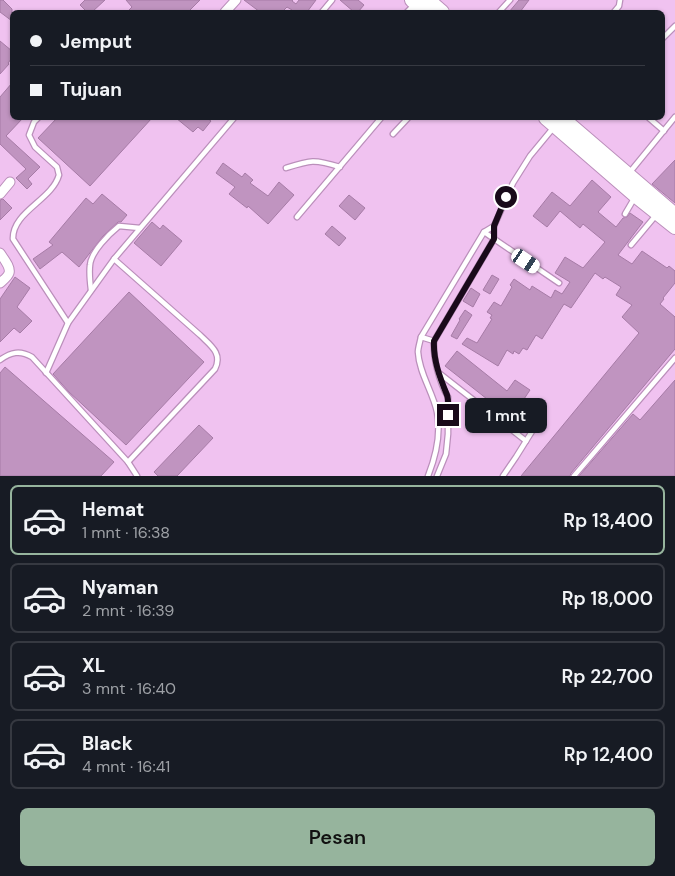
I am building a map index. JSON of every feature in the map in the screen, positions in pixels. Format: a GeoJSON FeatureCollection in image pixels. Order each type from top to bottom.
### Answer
{"type":"FeatureCollection","features":[{"type":"Feature","properties":{"kind":"highway"},"geometry":{"type":"LineString","coordinates":[[554,120],[629,174],[670,211],[675,227]]}},
{"type":"Feature","properties":{"kind":"highway"},"geometry":{"type":"LineString","coordinates":[[554,120],[636,196],[670,211]]}},
{"type":"Feature","properties":{"kind":"street"},"geometry":{"type":"LineString","coordinates":[[227,10],[236,0]]}},
{"type":"Feature","properties":{"kind":"street"},"geometry":{"type":"LineString","coordinates":[[0,194],[10,182]]}},
{"type":"Feature","properties":{"kind":"street"},"geometry":{"type":"LineString","coordinates":[[0,253],[10,271],[0,283]]}},
{"type":"Feature","properties":{"kind":"lane"},"geometry":{"type":"LineString","coordinates":[[324,10],[332,0]]}},
{"type":"Feature","properties":{"kind":"lane"},"geometry":{"type":"LineString","coordinates":[[501,10],[509,0]]}},
{"type":"Feature","properties":{"kind":"lane"},"geometry":{"type":"LineString","coordinates":[[665,35],[675,26]]}},
{"type":"Feature","properties":{"kind":"lane"},"geometry":{"type":"LineString","coordinates":[[629,174],[675,117]]}},
{"type":"Feature","properties":{"kind":"lane"},"geometry":{"type":"LineString","coordinates":[[36,120],[30,129],[29,135],[35,147],[57,167],[59,175],[55,184],[17,224],[13,233],[13,239],[68,323]]}},
{"type":"Feature","properties":{"kind":"lane"},"geometry":{"type":"LineString","coordinates":[[46,373],[68,323],[114,259],[232,120]]}},
{"type":"Feature","properties":{"kind":"lane"},"geometry":{"type":"LineString","coordinates":[[297,216],[379,120]]}},
{"type":"Feature","properties":{"kind":"lane"},"geometry":{"type":"LineString","coordinates":[[393,134],[406,120]]}},
{"type":"Feature","properties":{"kind":"lane"},"geometry":{"type":"LineString","coordinates":[[437,476],[446,454],[448,397],[444,392],[434,358],[434,341],[494,239],[494,226],[512,183],[554,120]]}},
{"type":"Feature","properties":{"kind":"lane"},"geometry":{"type":"LineString","coordinates":[[651,120],[664,131]]}},
{"type":"Feature","properties":{"kind":"lane"},"geometry":{"type":"LineString","coordinates":[[286,168],[308,161],[322,161],[340,167]]}},
{"type":"Feature","properties":{"kind":"lane"},"geometry":{"type":"LineString","coordinates":[[625,214],[636,196]]}},
{"type":"Feature","properties":{"kind":"lane"},"geometry":{"type":"LineString","coordinates":[[631,245],[670,211]]}},
{"type":"Feature","properties":{"kind":"lane"},"geometry":{"type":"LineString","coordinates":[[91,292],[90,266],[96,250],[119,226],[140,228]]}},
{"type":"Feature","properties":{"kind":"lane"},"geometry":{"type":"LineString","coordinates":[[428,476],[433,464],[439,432],[437,411],[418,352],[421,337],[484,232],[494,226]]}},
{"type":"Feature","properties":{"kind":"lane"},"geometry":{"type":"LineString","coordinates":[[484,232],[559,283]]}},
{"type":"Feature","properties":{"kind":"lane"},"geometry":{"type":"LineString","coordinates":[[114,259],[200,335],[218,356],[215,368],[128,462]]}},
{"type":"Feature","properties":{"kind":"lane"},"geometry":{"type":"LineString","coordinates":[[421,337],[434,341]]}},
{"type":"Feature","properties":{"kind":"lane"},"geometry":{"type":"LineString","coordinates":[[0,360],[11,353],[27,354],[32,357],[128,462],[137,476]]}},
{"type":"Feature","properties":{"kind":"lane"},"geometry":{"type":"LineString","coordinates":[[574,476],[675,358]]}},
{"type":"Feature","properties":{"kind":"lane"},"geometry":{"type":"LineString","coordinates":[[439,373],[526,441]]}},
{"type":"Feature","properties":{"kind":"lane"},"geometry":{"type":"LineString","coordinates":[[503,476],[536,425],[536,407]]}},
{"type":"Feature","properties":{"kind":"building"},"geometry":{"type":"Polygon","coordinates":[[[0,0],[3,0],[12,9],[10,10],[10,20],[0,12],[0,0]]]}},
{"type":"Feature","properties":{"kind":"building"},"geometry":{"type":"Polygon","coordinates":[[[85,0],[105,0],[94,10],[85,10],[80,5],[85,0]]]}},
{"type":"Feature","properties":{"kind":"building"},"geometry":{"type":"Polygon","coordinates":[[[126,0],[200,0],[190,10],[129,10],[132,7],[126,0]]]}},
{"type":"Feature","properties":{"kind":"building"},"geometry":{"type":"Polygon","coordinates":[[[244,0],[293,0],[296,4],[299,0],[316,0],[308,10],[292,10],[287,7],[284,10],[257,10],[244,0]]]}},
{"type":"Feature","properties":{"kind":"building"},"geometry":{"type":"Polygon","coordinates":[[[340,0],[358,0],[364,5],[360,10],[352,10],[340,0]]]}},
{"type":"Feature","properties":{"kind":"building"},"geometry":{"type":"Polygon","coordinates":[[[519,0],[529,0],[522,10],[511,10],[519,0]]]}},
{"type":"Feature","properties":{"kind":"building"},"geometry":{"type":"Polygon","coordinates":[[[0,41],[10,49],[10,60],[0,74],[0,41]]]}},
{"type":"Feature","properties":{"kind":"building"},"geometry":{"type":"Polygon","coordinates":[[[10,85],[10,120],[21,120],[6,136],[40,167],[28,179],[32,184],[27,189],[16,178],[26,169],[0,144],[0,97],[10,85]]]}},
{"type":"Feature","properties":{"kind":"building"},"geometry":{"type":"Polygon","coordinates":[[[55,120],[150,120],[90,186],[38,138],[55,120]]]}},
{"type":"Feature","properties":{"kind":"building"},"geometry":{"type":"Polygon","coordinates":[[[178,120],[211,121],[203,131],[198,127],[193,132],[178,120]]]}},
{"type":"Feature","properties":{"kind":"building"},"geometry":{"type":"Polygon","coordinates":[[[675,160],[675,203],[652,184],[675,160]]]}},
{"type":"Feature","properties":{"kind":"building"},"geometry":{"type":"Polygon","coordinates":[[[223,163],[242,177],[245,173],[253,180],[250,183],[268,196],[279,182],[294,195],[268,224],[248,206],[247,208],[229,194],[235,187],[216,173],[223,163]]]}},
{"type":"Feature","properties":{"kind":"building"},"geometry":{"type":"Polygon","coordinates":[[[592,180],[611,197],[598,212],[616,227],[630,213],[643,222],[618,255],[632,264],[642,251],[667,268],[669,266],[675,271],[675,283],[660,304],[675,317],[675,349],[570,476],[521,476],[639,333],[622,317],[632,305],[616,295],[621,287],[595,273],[571,308],[564,304],[542,339],[536,335],[527,350],[523,348],[519,354],[514,351],[513,354],[507,350],[498,366],[462,344],[467,338],[477,343],[492,319],[490,318],[492,315],[487,312],[494,302],[501,306],[512,287],[510,285],[514,279],[530,290],[532,286],[551,298],[555,290],[562,294],[570,282],[555,273],[565,257],[583,268],[605,242],[583,224],[580,228],[560,211],[547,227],[533,216],[552,192],[570,206],[592,180]]]}},
{"type":"Feature","properties":{"kind":"building"},"geometry":{"type":"Polygon","coordinates":[[[102,194],[127,215],[103,236],[79,267],[62,252],[40,269],[33,259],[53,245],[49,242],[86,198],[93,204],[102,194]]]}},
{"type":"Feature","properties":{"kind":"building"},"geometry":{"type":"Polygon","coordinates":[[[349,195],[365,208],[355,220],[339,206],[349,195]]]}},
{"type":"Feature","properties":{"kind":"building"},"geometry":{"type":"Polygon","coordinates":[[[3,199],[12,208],[0,220],[0,200],[3,199]]]}},
{"type":"Feature","properties":{"kind":"building"},"geometry":{"type":"Polygon","coordinates":[[[152,222],[160,229],[163,225],[182,241],[161,266],[134,243],[152,222]]]}},
{"type":"Feature","properties":{"kind":"building"},"geometry":{"type":"Polygon","coordinates":[[[332,226],[346,238],[339,246],[325,234],[332,226]]]}},
{"type":"Feature","properties":{"kind":"building"},"geometry":{"type":"Polygon","coordinates":[[[492,275],[499,279],[490,294],[483,290],[492,275]]]}},
{"type":"Feature","properties":{"kind":"building"},"geometry":{"type":"Polygon","coordinates":[[[15,277],[30,288],[17,307],[32,321],[20,333],[14,328],[0,342],[0,299],[15,277]]]}},
{"type":"Feature","properties":{"kind":"building"},"geometry":{"type":"Polygon","coordinates":[[[471,288],[480,294],[473,307],[463,301],[471,288]]]}},
{"type":"Feature","properties":{"kind":"building"},"geometry":{"type":"Polygon","coordinates":[[[129,292],[204,362],[126,445],[69,392],[53,374],[129,292]]]}},
{"type":"Feature","properties":{"kind":"building"},"geometry":{"type":"Polygon","coordinates":[[[465,310],[472,315],[457,339],[451,336],[465,310]]]}},
{"type":"Feature","properties":{"kind":"building"},"geometry":{"type":"Polygon","coordinates":[[[457,351],[507,391],[515,380],[530,390],[522,402],[527,406],[515,421],[445,366],[457,351]]]}},
{"type":"Feature","properties":{"kind":"building"},"geometry":{"type":"Polygon","coordinates":[[[5,367],[114,462],[101,476],[0,476],[0,373],[5,367]]]}},
{"type":"Feature","properties":{"kind":"building"},"geometry":{"type":"Polygon","coordinates":[[[675,380],[675,476],[579,476],[633,414],[640,420],[675,380]]]}},
{"type":"Feature","properties":{"kind":"building"},"geometry":{"type":"Polygon","coordinates":[[[199,425],[213,438],[177,476],[158,476],[154,472],[199,425]]]}},
{"type":"Feature","properties":{"kind":"route"},"geometry":{"type":"LineString","coordinates":[[448,415],[448,397],[444,392],[434,358],[434,341],[494,239],[494,226],[506,197]]}}]}
